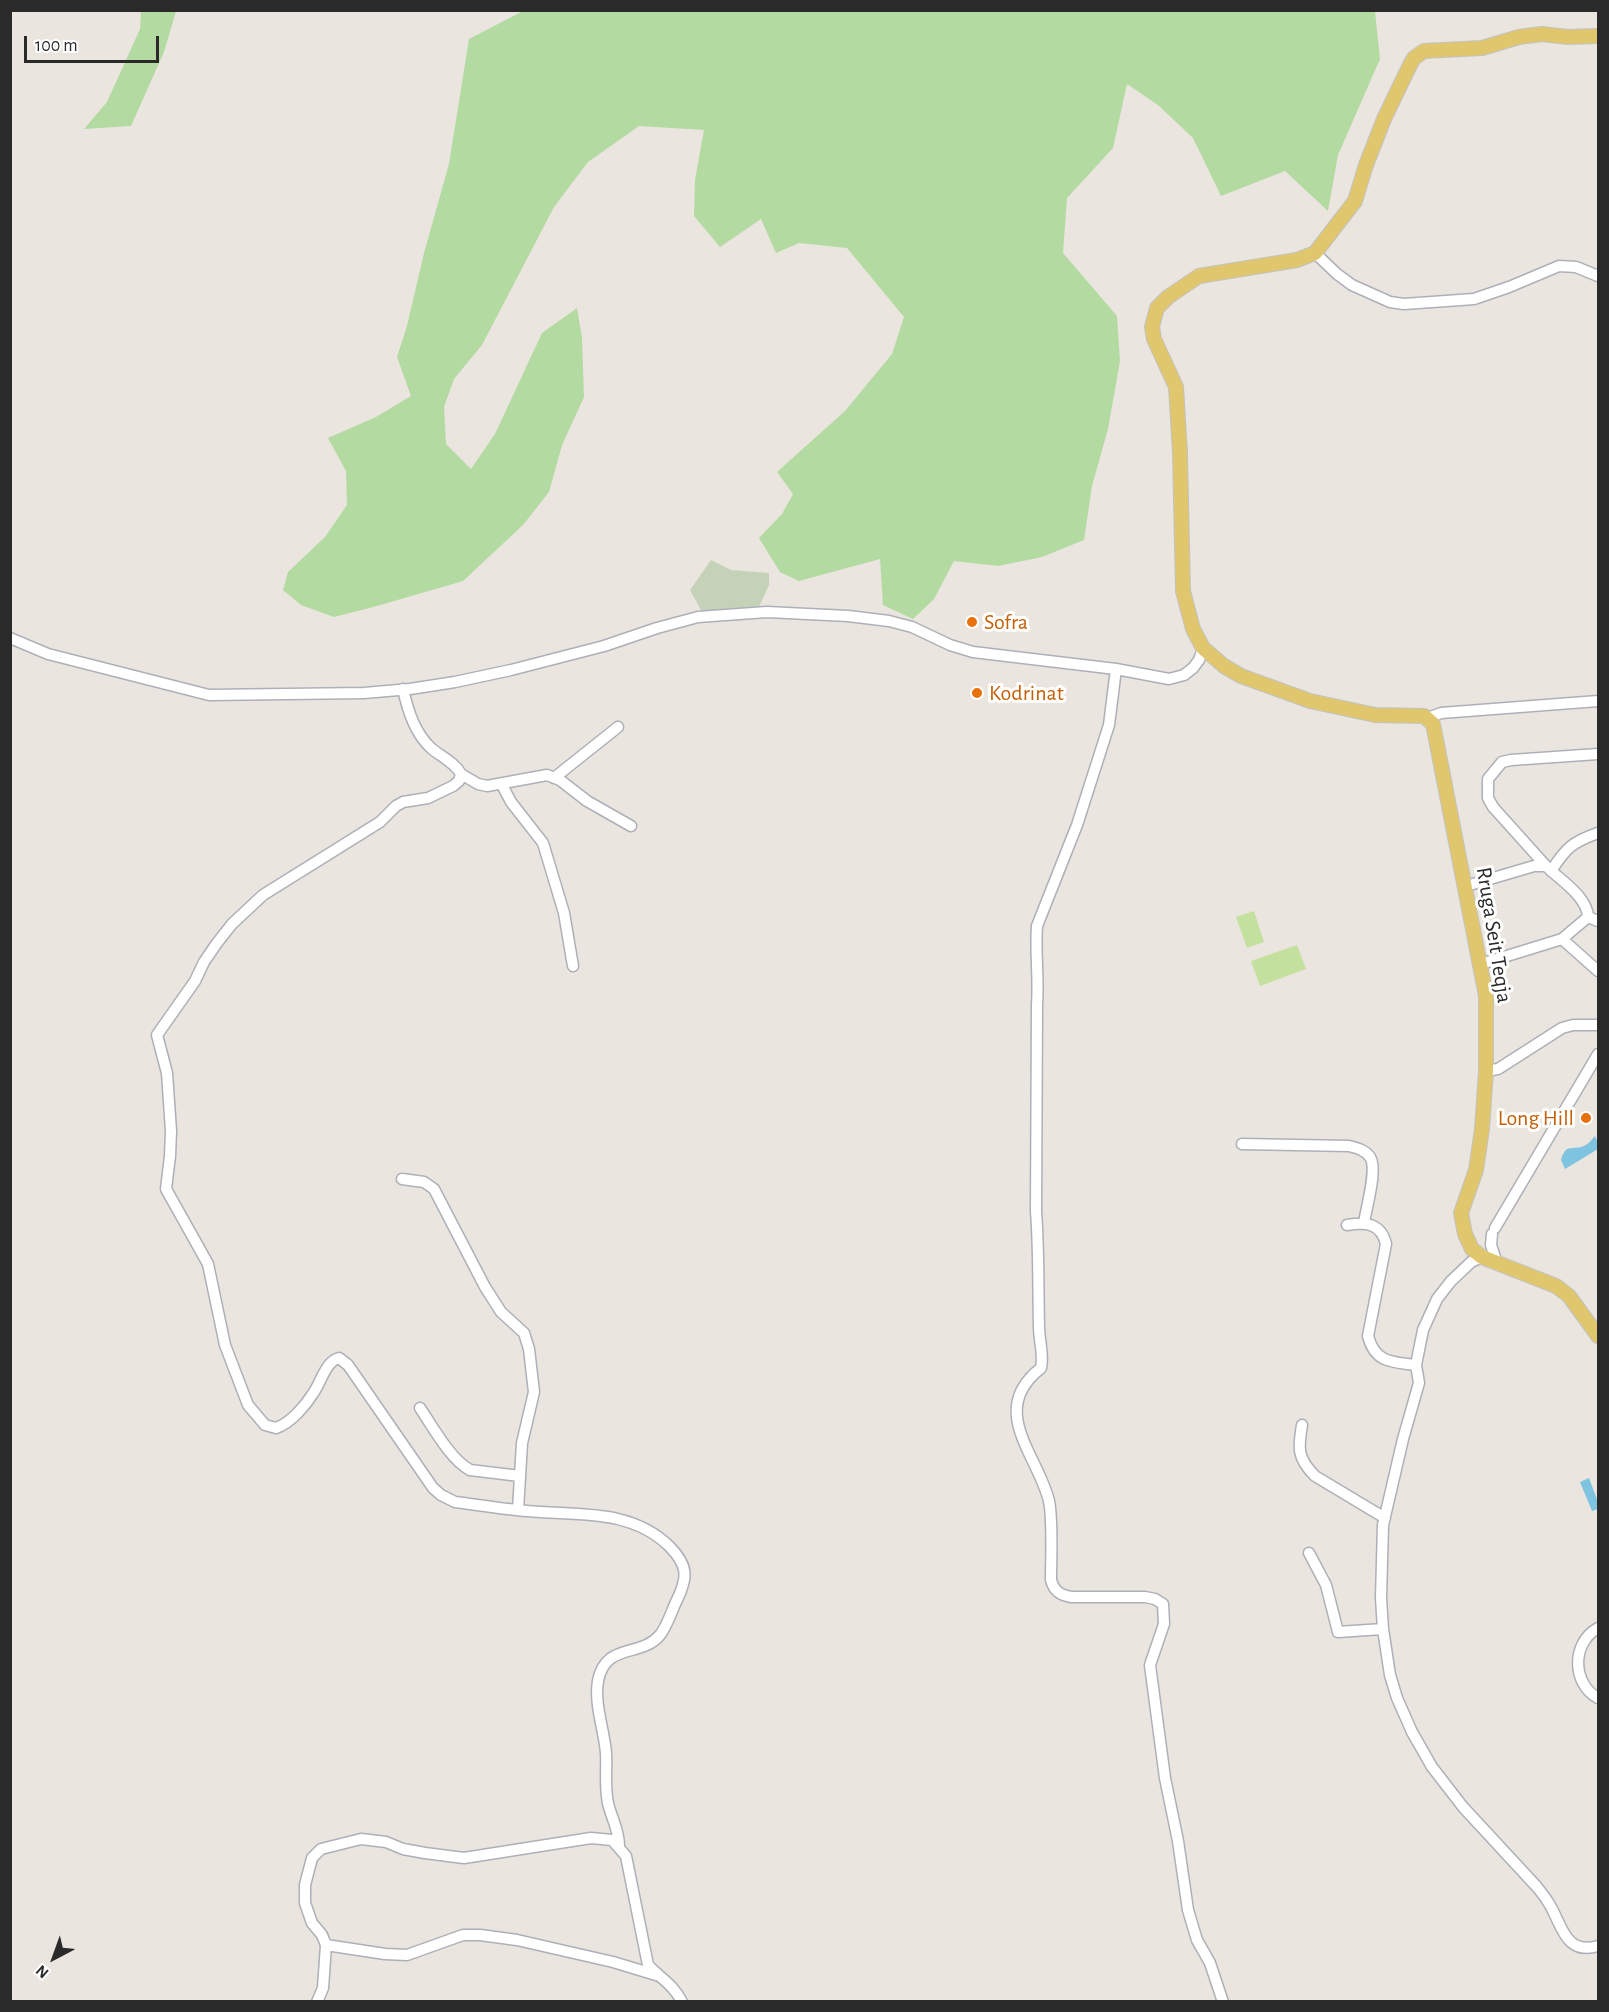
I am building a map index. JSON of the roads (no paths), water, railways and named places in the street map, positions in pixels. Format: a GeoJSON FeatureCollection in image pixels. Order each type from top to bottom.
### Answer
{"type":"FeatureCollection","features":[{"type":"Feature","properties":{"kind":"main road"},"geometry":{"type":"LineString","coordinates":[[1428,718],[1375,715],[1311,701],[1241,676],[1224,666],[1203,648],[1192,629],[1183,591],[1176,387],[1154,339],[1153,318],[1157,309],[1168,297],[1199,276],[1297,260],[1315,253],[1355,201],[1384,120],[1410,65],[1419,54],[1424,51],[1482,48],[1519,37],[1542,34],[1582,38],[1599,36]]}},
{"type":"Feature","properties":{"kind":"main road","name":"Rruga Seit Teqja"},"geometry":{"type":"LineString","coordinates":[[1428,718],[1434,728],[1486,996],[1486,1071],[1482,1129],[1476,1170],[1461,1213],[1465,1234],[1472,1249],[1482,1257]]}},
{"type":"Feature","properties":{"kind":"main road"},"geometry":{"type":"LineString","coordinates":[[1482,1257],[1556,1286],[1575,1303],[1599,1336]]}},
{"type":"Feature","properties":{"kind":"street"},"geometry":{"type":"LineString","coordinates":[[1315,253],[1336,274],[1352,285],[1390,302],[1404,304],[1474,299],[1559,266],[1576,267],[1599,276]]}},
{"type":"Feature","properties":{"kind":"street"},"geometry":{"type":"LineString","coordinates":[[10,638],[48,654],[208,695],[364,693],[455,682],[604,646],[698,617],[767,612],[848,616],[889,621],[912,627],[950,645],[973,652],[1116,669],[1158,678],[1178,678],[1193,668],[1203,648]]}},
{"type":"Feature","properties":{"kind":"street"},"geometry":{"type":"LineString","coordinates":[[1116,669],[1109,725],[1077,825],[1037,926],[1035,944],[1039,981],[1036,1211],[1039,1245],[1037,1266],[1039,1341],[1043,1359],[1041,1368],[1023,1386],[1017,1416],[1025,1447],[1050,1503],[1053,1588],[1061,1595],[1071,1597],[1144,1597],[1155,1599],[1163,1604],[1164,1624],[1150,1665],[1165,1778],[1178,1841],[1188,1910],[1197,1940],[1210,1963],[1223,2001]]}},
{"type":"Feature","properties":{"kind":"street"},"geometry":{"type":"LineString","coordinates":[[403,689],[408,708],[421,737],[431,749],[459,769],[461,774],[487,786],[547,775],[560,780],[587,801],[631,826]]}},
{"type":"Feature","properties":{"kind":"street"},"geometry":{"type":"LineString","coordinates":[[1428,718],[1441,713],[1599,702]]}},
{"type":"Feature","properties":{"kind":"street"},"geometry":{"type":"LineString","coordinates":[[554,778],[618,727]]}},
{"type":"Feature","properties":{"kind":"street"},"geometry":{"type":"LineString","coordinates":[[1481,964],[1562,939],[1587,916],[1587,909],[1580,898],[1549,869],[1488,798],[1488,778],[1502,762],[1511,760],[1599,754]]}},
{"type":"Feature","properties":{"kind":"street"},"geometry":{"type":"LineString","coordinates":[[461,774],[459,781],[453,786],[428,798],[403,802],[396,806],[380,822],[263,895],[232,924],[217,943],[195,981],[157,1035],[167,1073],[171,1131],[166,1189],[208,1264],[225,1345],[248,1405],[265,1425],[276,1428],[289,1421],[313,1394],[331,1362],[339,1358],[348,1365],[427,1479],[441,1495],[455,1502],[518,1510],[574,1513],[622,1520],[644,1528],[664,1542],[685,1566],[685,1578],[681,1591],[662,1632],[655,1640],[644,1646],[611,1656],[598,1680],[597,1697],[606,1752],[608,1806],[616,1824],[619,1846]]}},
{"type":"Feature","properties":{"kind":"street"},"geometry":{"type":"LineString","coordinates":[[502,784],[511,802],[543,843],[564,913],[573,966]]}},
{"type":"Feature","properties":{"kind":"street"},"geometry":{"type":"LineString","coordinates":[[1549,869],[1569,846],[1578,840],[1599,833]]}},
{"type":"Feature","properties":{"kind":"street"},"geometry":{"type":"LineString","coordinates":[[1473,884],[1534,866],[1549,869]]}},
{"type":"Feature","properties":{"kind":"street"},"geometry":{"type":"LineString","coordinates":[[1587,916],[1599,921]]}},
{"type":"Feature","properties":{"kind":"street"},"geometry":{"type":"LineString","coordinates":[[1562,939],[1599,971]]}},
{"type":"Feature","properties":{"kind":"street"},"geometry":{"type":"LineString","coordinates":[[1486,1071],[1498,1069],[1562,1028],[1573,1024],[1599,1025]]}},
{"type":"Feature","properties":{"kind":"street"},"geometry":{"type":"LineString","coordinates":[[1497,1263],[1491,1245],[1493,1231],[1599,1054]]}},
{"type":"Feature","properties":{"kind":"street"},"geometry":{"type":"LineString","coordinates":[[1242,1144],[1349,1146],[1363,1150],[1370,1157],[1374,1167],[1364,1223]]}},
{"type":"Feature","properties":{"kind":"street"},"geometry":{"type":"LineString","coordinates":[[402,1179],[424,1182],[434,1189],[485,1287],[501,1312],[524,1333],[529,1349],[534,1392],[522,1443],[518,1510]]}},
{"type":"Feature","properties":{"kind":"street"},"geometry":{"type":"LineString","coordinates":[[1347,1225],[1364,1223],[1375,1227],[1384,1235],[1386,1244],[1368,1336],[1371,1348],[1380,1357],[1393,1362],[1416,1365]]}},
{"type":"Feature","properties":{"kind":"street"},"geometry":{"type":"LineString","coordinates":[[1482,1257],[1471,1262],[1451,1281],[1437,1299],[1423,1330],[1416,1365],[1419,1383],[1403,1439],[1385,1518],[1381,1598],[1390,1675],[1412,1732],[1432,1767],[1455,1798],[1549,1902],[1565,1936],[1578,1947],[1599,1946]]}},
{"type":"Feature","properties":{"kind":"street"},"geometry":{"type":"LineString","coordinates":[[420,1408],[463,1466],[470,1470],[520,1476]]}},
{"type":"Feature","properties":{"kind":"street"},"geometry":{"type":"LineString","coordinates":[[1302,1425],[1299,1446],[1301,1458],[1308,1469],[1315,1476],[1385,1518]]}},
{"type":"Feature","properties":{"kind":"street"},"geometry":{"type":"LineString","coordinates":[[1309,1553],[1326,1585],[1338,1632],[1383,1629]]}},
{"type":"Feature","properties":{"kind":"street"},"geometry":{"type":"LineString","coordinates":[[1599,1628],[1584,1642],[1578,1663],[1581,1681],[1593,1695],[1599,1698]]}},
{"type":"Feature","properties":{"kind":"street"},"geometry":{"type":"LineString","coordinates":[[317,2001],[323,1988],[326,1944],[312,1923],[305,1904],[305,1885],[312,1858],[321,1849],[361,1839],[386,1842],[403,1849],[464,1858],[591,1838],[612,1840],[626,1856],[648,1965],[671,1985],[682,2001]]}},
{"type":"Feature","properties":{"kind":"street"},"geometry":{"type":"LineString","coordinates":[[326,1944],[385,1954],[406,1955],[463,1935],[480,1935],[517,1940],[613,1962],[657,1975]]}},
{"type":"Feature","properties":{"kind":"water"},"geometry":{"type":"Polygon","coordinates":[[[1595,1136],[1598,1149],[1565,1169],[1561,1160],[1565,1151],[1586,1145],[1595,1136]]]}},
{"type":"Feature","properties":{"kind":"water"},"geometry":{"type":"Polygon","coordinates":[[[1589,1478],[1598,1502],[1598,1509],[1592,1511],[1580,1482],[1589,1478]]]}},
{"type":"Feature","properties":{"kind":"place","name":"Sofra"},"geometry":{"type":"Point","coordinates":[972,622]}},
{"type":"Feature","properties":{"kind":"place","name":"Kodrinat"},"geometry":{"type":"Point","coordinates":[977,693]}},
{"type":"Feature","properties":{"kind":"place","name":"Long Hill"},"geometry":{"type":"Point","coordinates":[1586,1118]}}]}
